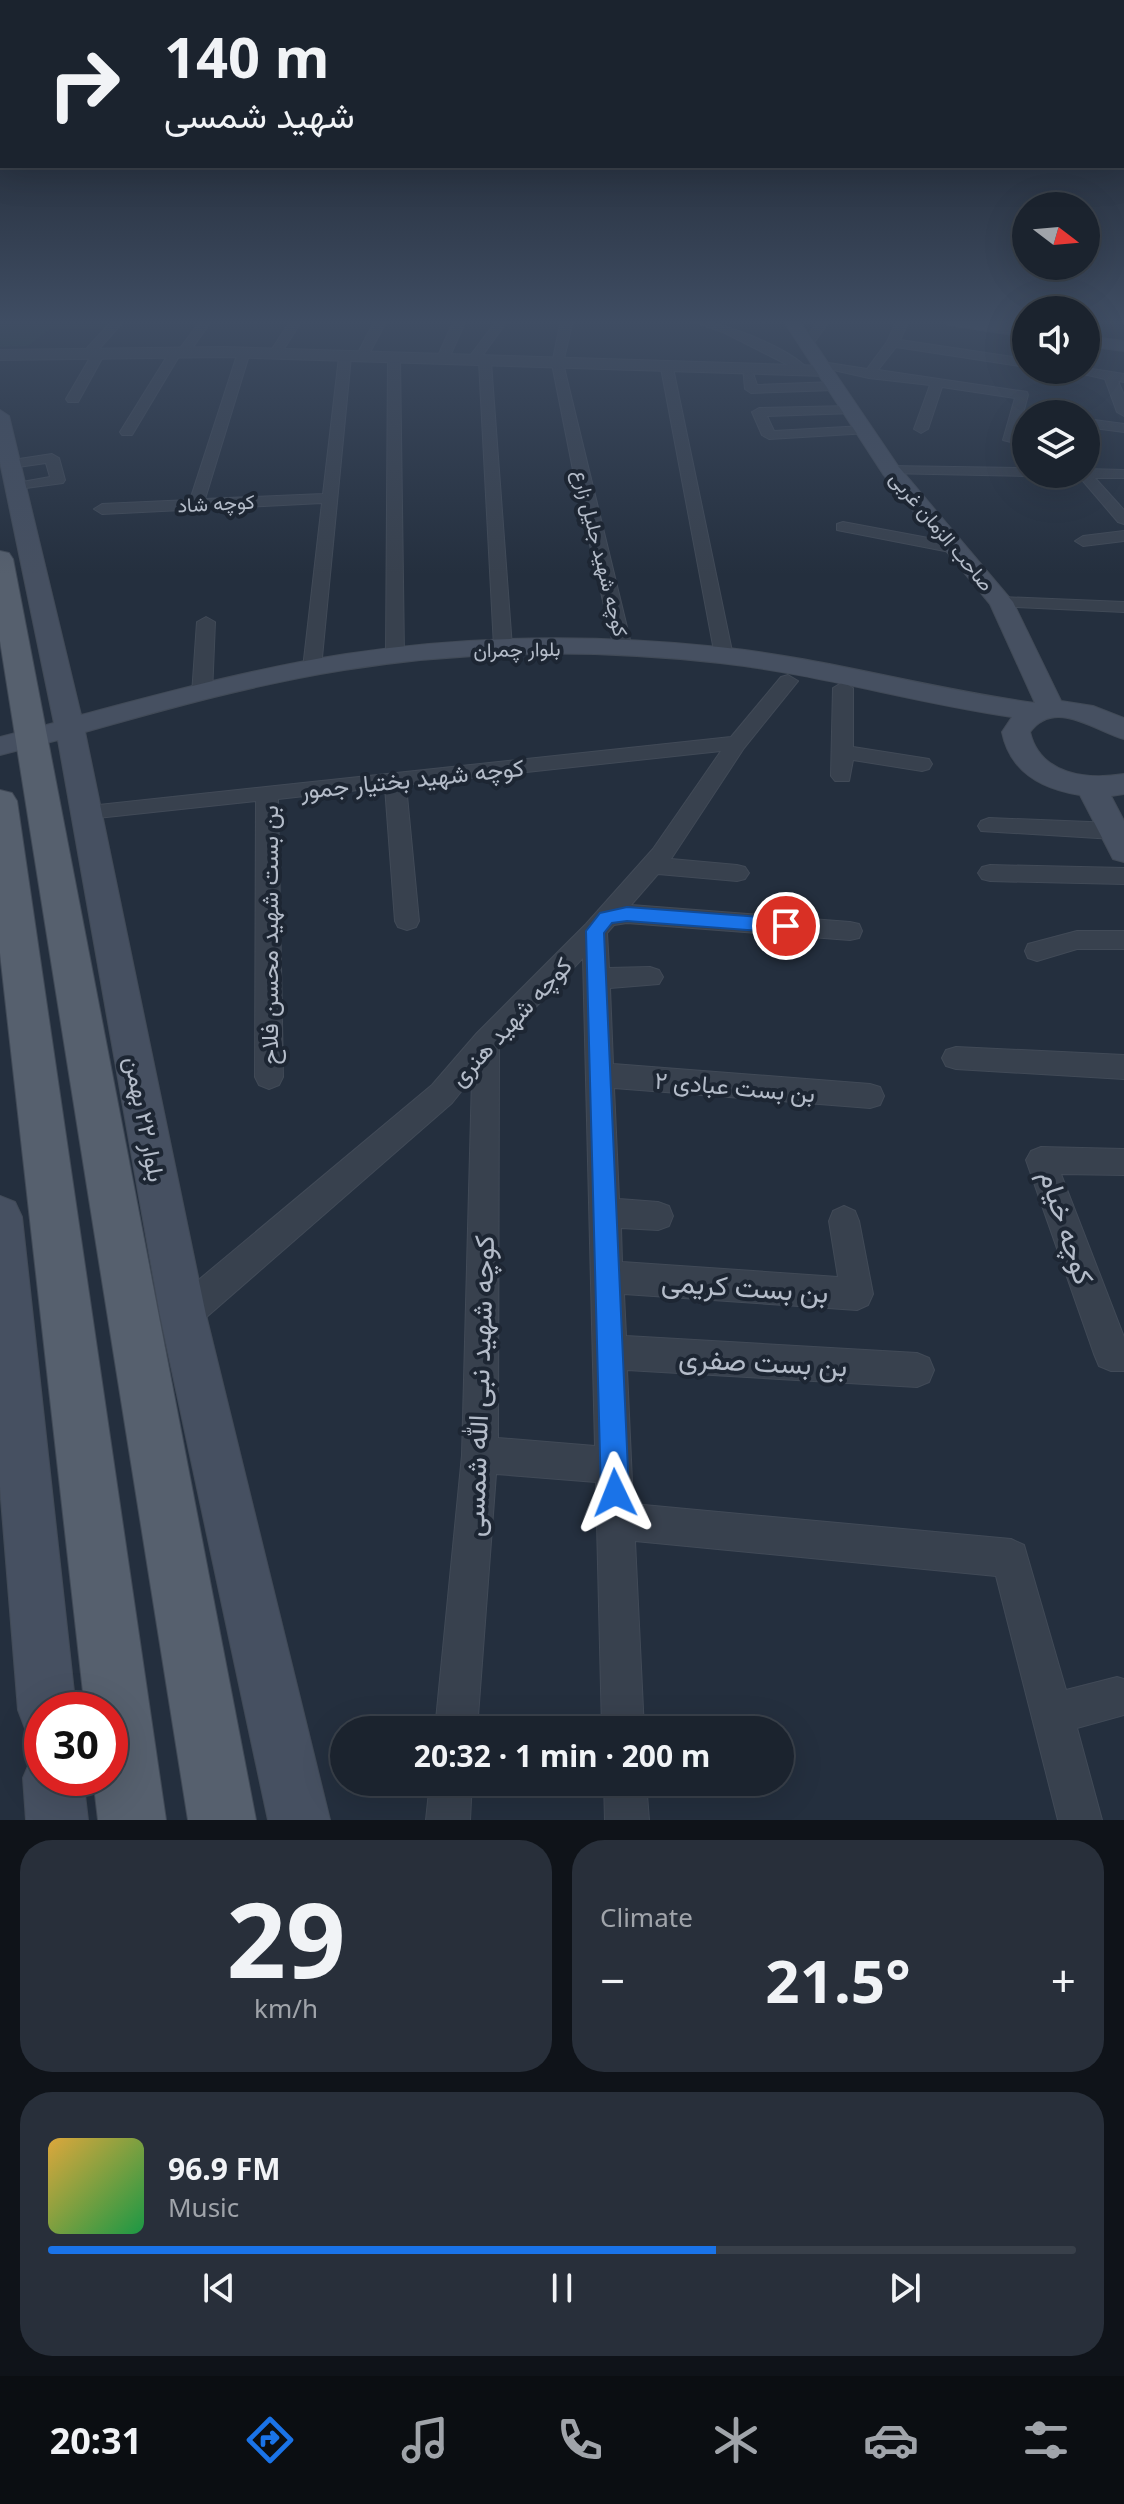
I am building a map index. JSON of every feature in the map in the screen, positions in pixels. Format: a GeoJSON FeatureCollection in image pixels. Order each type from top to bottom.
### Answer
{"type":"FeatureCollection","features":[{"type":"Feature","properties":{"kind":"main road","name":"صاحب الزمان غربی"},"geometry":{"type":"LineString","coordinates":[[847,405],[890,470],[1001,602],[1045,711]]}},
{"type":"Feature","properties":{"kind":"main road","name":"بلوار ۲۲ بهمن"},"geometry":{"type":"LineString","coordinates":[[0,416],[13,476],[35,744],[88,812],[183,1315],[299,1820]]}},
{"type":"Feature","properties":{"kind":"main road","name":"بلوار ۲۲ بهمن"},"geometry":{"type":"LineString","coordinates":[[0,559],[222,1820]]}},
{"type":"Feature","properties":{"kind":"main road","name":"بلوار چمران"},"geometry":{"type":"LineString","coordinates":[[35,744],[202,694],[312,668],[395,655],[503,647],[623,648],[724,656],[854,677],[983,706],[1084,712],[1124,730]]}},
{"type":"Feature","properties":{"kind":"main road","name":"بلوار چمران"},"geometry":{"type":"LineString","coordinates":[[35,744],[254,695],[423,664],[531,659],[627,661],[738,672],[843,688],[984,720],[1016,732]]}},
{"type":"Feature","properties":{"kind":"main road"},"geometry":{"type":"LineString","coordinates":[[1045,711],[1020,723],[1016,732],[1020,751],[1041,771],[1091,787],[1124,784]]}},
{"type":"Feature","properties":{"kind":"main road"},"geometry":{"type":"LineString","coordinates":[[1091,787],[1119,841]]}},
{"type":"Feature","properties":{"kind":"main road"},"geometry":{"type":"LineString","coordinates":[[0,801],[132,1820]]}},
{"type":"Feature","properties":{"kind":"main road"},"geometry":{"type":"LineString","coordinates":[[0,1217],[13,1494],[44,1692]]}},
{"type":"Feature","properties":{"kind":"main road"},"geometry":{"type":"LineString","coordinates":[[55,1796],[57,1820]]}},
{"type":"Feature","properties":{"kind":"street"},"geometry":{"type":"LineString","coordinates":[[127,432],[145,405]]}},
{"type":"Feature","properties":{"kind":"street"},"geometry":{"type":"LineString","coordinates":[[196,504],[227,405]]}},
{"type":"Feature","properties":{"kind":"street"},"geometry":{"type":"LineString","coordinates":[[312,668],[340,405]]}},
{"type":"Feature","properties":{"kind":"street"},"geometry":{"type":"LineString","coordinates":[[394,405],[395,655]]}},
{"type":"Feature","properties":{"kind":"street"},"geometry":{"type":"LineString","coordinates":[[485,405],[503,647]]}},
{"type":"Feature","properties":{"kind":"street","name":"کوچه شهید جلیل زارع"},"geometry":{"type":"LineString","coordinates":[[567,405],[583,485],[623,648]]}},
{"type":"Feature","properties":{"kind":"street"},"geometry":{"type":"LineString","coordinates":[[674,405],[724,656]]}},
{"type":"Feature","properties":{"kind":"street"},"geometry":{"type":"LineString","coordinates":[[921,429],[930,405]]}},
{"type":"Feature","properties":{"kind":"street"},"geometry":{"type":"LineString","coordinates":[[1010,440],[1019,405]]}},
{"type":"Feature","properties":{"kind":"street"},"geometry":{"type":"LineString","coordinates":[[850,410],[759,412],[769,435],[864,430]]}},
{"type":"Feature","properties":{"kind":"street"},"geometry":{"type":"LineString","coordinates":[[1100,425],[1124,428]]}},
{"type":"Feature","properties":{"kind":"street"},"geometry":{"type":"LineString","coordinates":[[52,458],[58,480],[13,476],[52,458]]}},
{"type":"Feature","properties":{"kind":"street"},"geometry":{"type":"LineString","coordinates":[[890,470],[1012,472]]}},
{"type":"Feature","properties":{"kind":"street"},"geometry":{"type":"LineString","coordinates":[[1100,474],[1124,474]]}},
{"type":"Feature","properties":{"kind":"street"},"geometry":{"type":"LineString","coordinates":[[1097,488],[1124,519]]}},
{"type":"Feature","properties":{"kind":"street","name":"کوچه شاد"},"geometry":{"type":"LineString","coordinates":[[102,509],[329,498]]}},
{"type":"Feature","properties":{"kind":"street"},"geometry":{"type":"LineString","coordinates":[[843,527],[955,548]]}},
{"type":"Feature","properties":{"kind":"street"},"geometry":{"type":"LineString","coordinates":[[1083,541],[1124,536]]}},
{"type":"Feature","properties":{"kind":"street"},"geometry":{"type":"LineString","coordinates":[[1001,602],[1088,614],[1124,607],[1106,586]]}},
{"type":"Feature","properties":{"kind":"street"},"geometry":{"type":"LineString","coordinates":[[202,694],[206,622]]}},
{"type":"Feature","properties":{"kind":"street","name":"کوچه شهید هنری"},"geometry":{"type":"LineString","coordinates":[[183,1315],[442,1094],[486,1041],[601,924],[652,865],[737,743],[788,681]]}},
{"type":"Feature","properties":{"kind":"street"},"geometry":{"type":"LineString","coordinates":[[842,776],[843,688]]}},
{"type":"Feature","properties":{"kind":"street","name":"کوچه شهید بختیار جمور"},"geometry":{"type":"LineString","coordinates":[[88,812],[737,743]]}},
{"type":"Feature","properties":{"kind":"street"},"geometry":{"type":"LineString","coordinates":[[842,752],[922,764]]}},
{"type":"Feature","properties":{"kind":"street"},"geometry":{"type":"LineString","coordinates":[[395,781],[407,921]]}},
{"type":"Feature","properties":{"kind":"street","name":"بن بست شهید محسن فلاح"},"geometry":{"type":"LineString","coordinates":[[267,792],[269,1077]]}},
{"type":"Feature","properties":{"kind":"street"},"geometry":{"type":"LineString","coordinates":[[989,826],[1119,841]]}},
{"type":"Feature","properties":{"kind":"street"},"geometry":{"type":"LineString","coordinates":[[652,865],[737,873]]}},
{"type":"Feature","properties":{"kind":"street"},"geometry":{"type":"LineString","coordinates":[[990,873],[1124,876]]}},
{"type":"Feature","properties":{"kind":"street"},"geometry":{"type":"LineString","coordinates":[[623,1716],[597,978],[601,924],[627,914],[850,931]]}},
{"type":"Feature","properties":{"kind":"street"},"geometry":{"type":"LineString","coordinates":[[1037,951],[1077,940],[1124,940]]}},
{"type":"Feature","properties":{"kind":"street"},"geometry":{"type":"LineString","coordinates":[[597,978],[650,977]]}},
{"type":"Feature","properties":{"kind":"street","name":"کوچه شهید نبی الله شمسی"},"geometry":{"type":"LineString","coordinates":[[457,1716],[480,1455],[486,1041]]}},
{"type":"Feature","properties":{"kind":"street"},"geometry":{"type":"LineString","coordinates":[[956,1058],[1124,1067]]}},
{"type":"Feature","properties":{"kind":"street","name":"بن بست عبادی ۲"},"geometry":{"type":"LineString","coordinates":[[600,1075],[870,1096]]}},
{"type":"Feature","properties":{"kind":"street","name":"کوچه خیام"},"geometry":{"type":"LineString","coordinates":[[1124,1162],[1041,1160],[1111,1354],[1124,1354]]}},
{"type":"Feature","properties":{"kind":"street"},"geometry":{"type":"LineString","coordinates":[[605,1212],[658,1216]]}},
{"type":"Feature","properties":{"kind":"street","name":"بن بست کریمی"},"geometry":{"type":"LineString","coordinates":[[607,1277],[857,1294],[844,1221]]}},
{"type":"Feature","properties":{"kind":"street","name":"بن بست صفری"},"geometry":{"type":"LineString","coordinates":[[610,1352],[917,1370]]}},
{"type":"Feature","properties":{"kind":"street"},"geometry":{"type":"LineString","coordinates":[[480,1455],[614,1465]]}},
{"type":"Feature","properties":{"kind":"street"},"geometry":{"type":"LineString","coordinates":[[616,1521],[1011,1558],[1080,1820]]}},
{"type":"Feature","properties":{"kind":"street"},"geometry":{"type":"LineString","coordinates":[[1052,1714],[1117,1697]]}},
{"type":"Feature","properties":{"kind":"street"},"geometry":{"type":"LineString","coordinates":[[448,1820],[450,1796]]}},
{"type":"Feature","properties":{"kind":"street"},"geometry":{"type":"LineString","coordinates":[[626,1796],[627,1820]]}},
{"type":"Feature","properties":{"kind":"route"},"geometry":{"type":"LineString","coordinates":[[615,1493],[595,931],[607,917],[627,914],[786,926]]}}]}
